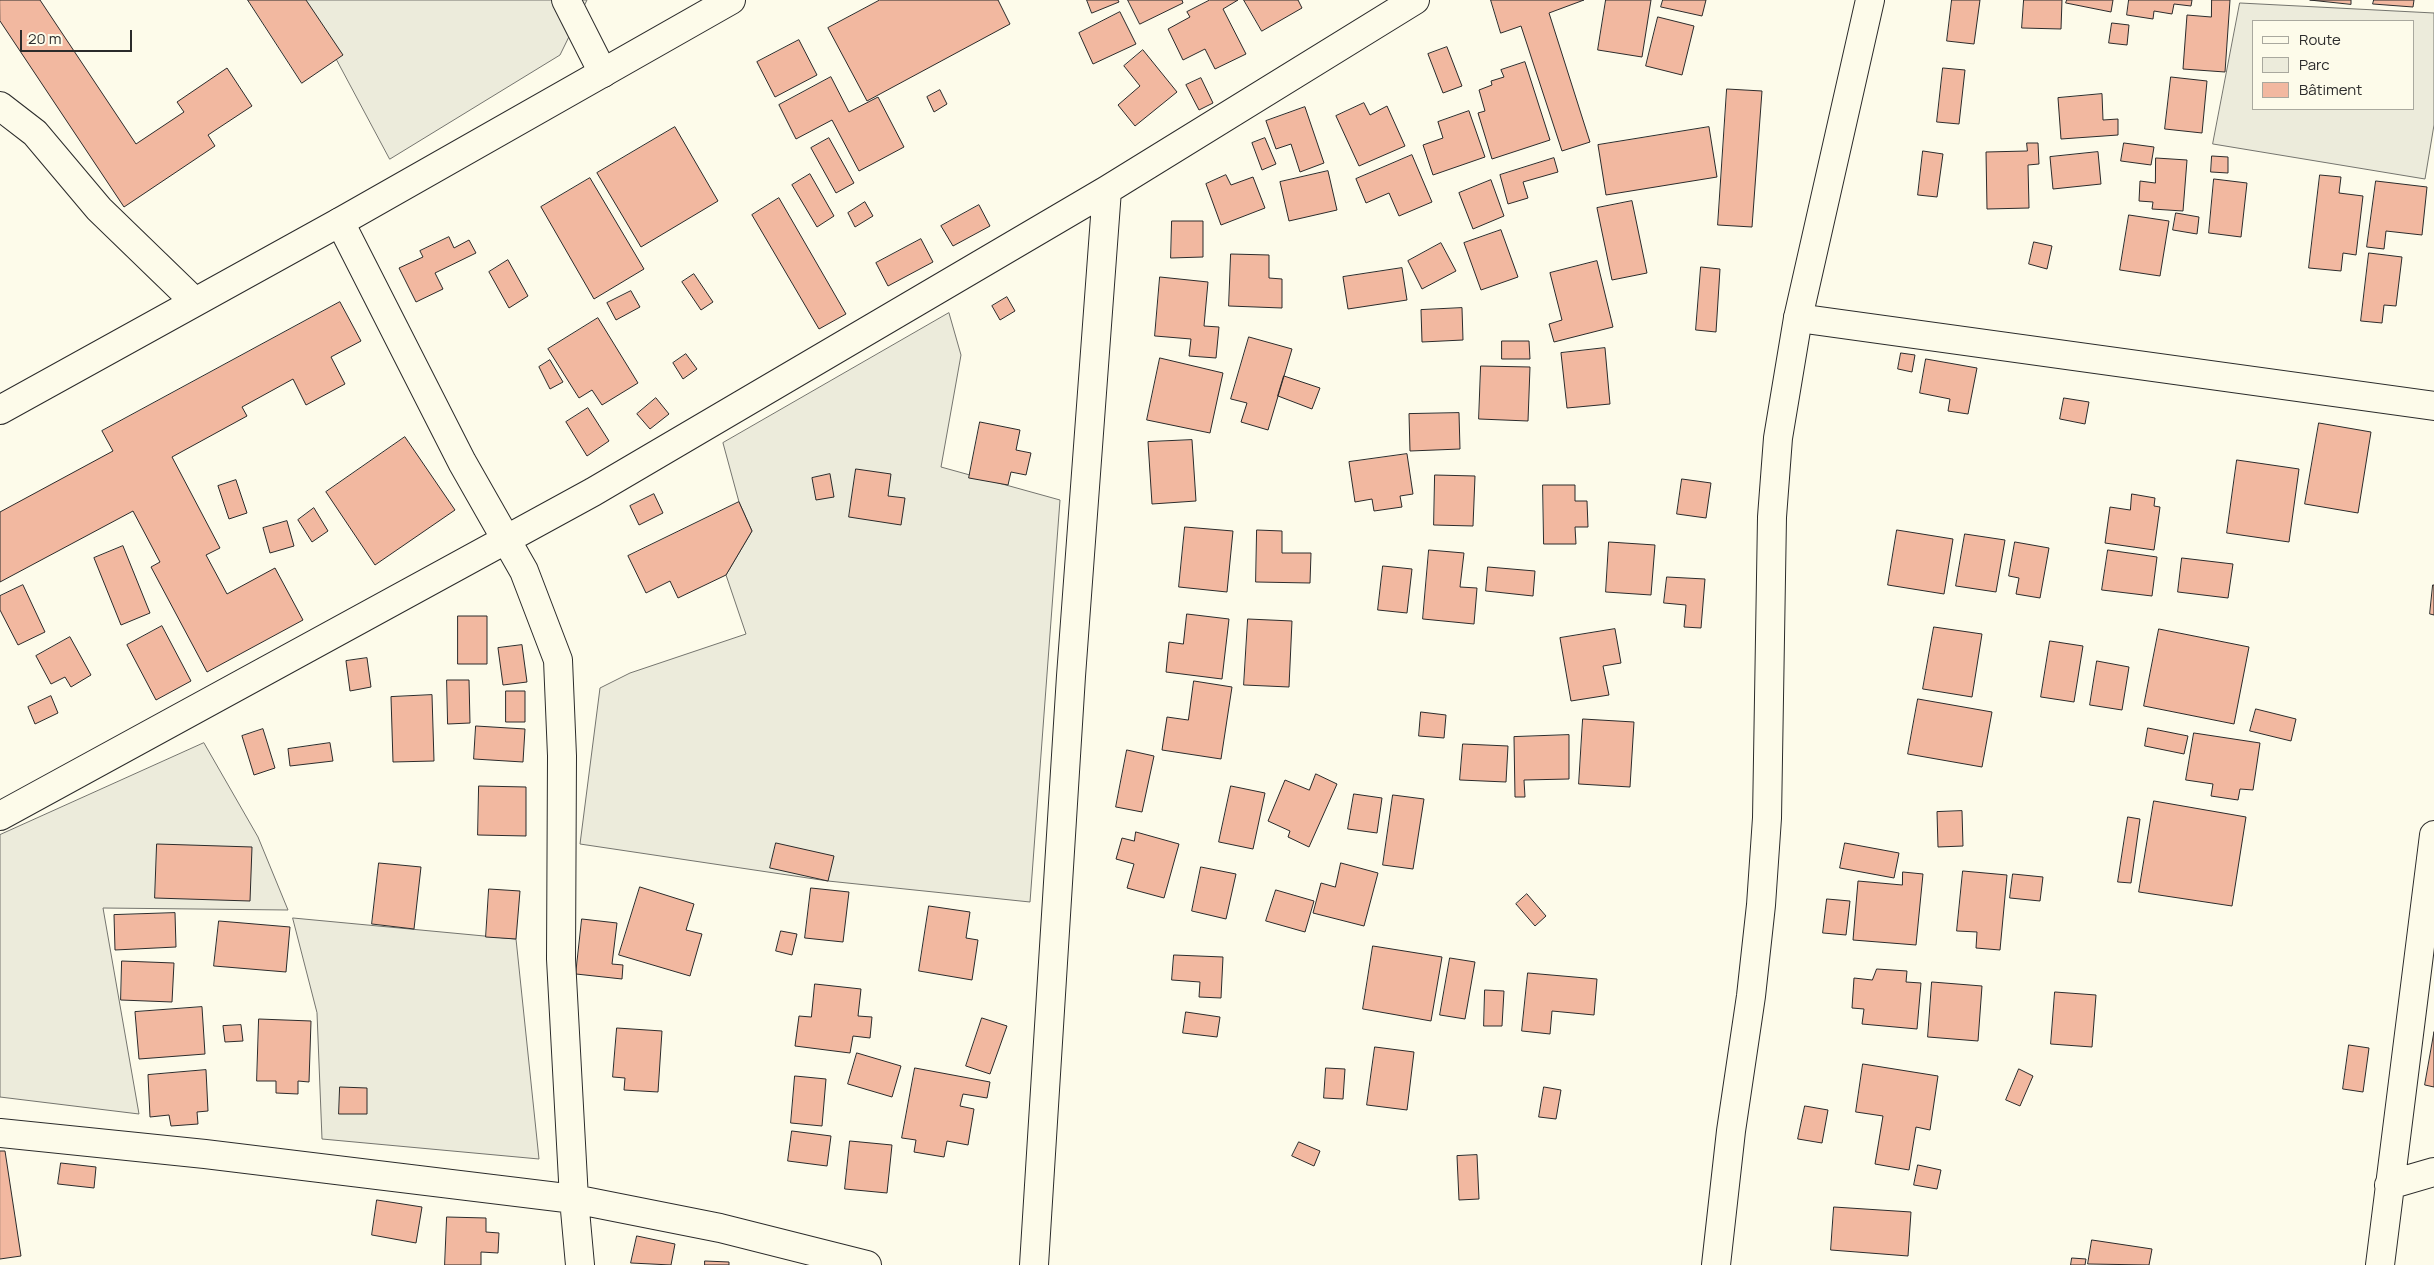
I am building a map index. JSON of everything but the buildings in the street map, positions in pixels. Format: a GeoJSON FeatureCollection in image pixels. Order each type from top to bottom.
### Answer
{"type":"FeatureCollection","features":[{"type":"Feature","properties":{"kind":"main road"},"geometry":{"type":"LineString","coordinates":[[566,0],[604,73]]}},
{"type":"Feature","properties":{"kind":"main road"},"geometry":{"type":"LineString","coordinates":[[0,410],[340,222],[730,0]]}},
{"type":"Feature","properties":{"kind":"main road"},"geometry":{"type":"LineString","coordinates":[[0,816],[593,492],[1108,190],[1415,0]]}},
{"type":"Feature","properties":{"kind":"main road"},"geometry":{"type":"LineString","coordinates":[[1716,1265],[1731,1132],[1751,996],[1761,905],[1767,818],[1772,517],[1778,438],[1798,318],[1870,0]]}},
{"type":"Feature","properties":{"kind":"main road"},"geometry":{"type":"LineString","coordinates":[[0,106],[35,133],[99,209],[194,302]]}},
{"type":"Feature","properties":{"kind":"main road"},"geometry":{"type":"LineString","coordinates":[[1034,1265],[1071,676],[1108,190]]}},
{"type":"Feature","properties":{"kind":"main road"},"geometry":{"type":"LineString","coordinates":[[340,222],[403,349],[524,571],[558,660],[562,756],[561,959],[574,1199],[580,1265]]}},
{"type":"Feature","properties":{"kind":"main road"},"geometry":{"type":"LineString","coordinates":[[1798,318],[2434,406]]}},
{"type":"Feature","properties":{"kind":"main road"},"geometry":{"type":"LineString","coordinates":[[2380,1265],[2434,834]]}},
{"type":"Feature","properties":{"kind":"main road"},"geometry":{"type":"LineString","coordinates":[[0,1133],[204,1154],[574,1199],[720,1228],[867,1265]]}},
{"type":"Feature","properties":{"kind":"main road"},"geometry":{"type":"LineString","coordinates":[[2389,1185],[2434,1172]]}},
{"type":"Feature","properties":{"kind":"green space"},"geometry":{"type":"Polygon","coordinates":[[[305,0],[587,0],[560,55],[390,159],[305,0]]]}},
{"type":"Feature","properties":{"kind":"green space"},"geometry":{"type":"Polygon","coordinates":[[[2240,3],[2434,13],[2434,125],[2425,179],[2213,144],[2240,3]]]}},
{"type":"Feature","properties":{"kind":"green space"},"geometry":{"type":"Polygon","coordinates":[[[949,313],[961,355],[941,467],[1060,500],[1030,902],[828,881],[580,844],[600,688],[630,673],[746,634],[726,575],[752,531],[739,502],[723,443],[949,313]]]}},
{"type":"Feature","properties":{"kind":"green space"},"geometry":{"type":"Polygon","coordinates":[[[204,743],[258,837],[288,910],[103,908],[139,1114],[0,1097],[0,835],[204,743]]]}},
{"type":"Feature","properties":{"kind":"green space"},"geometry":{"type":"Polygon","coordinates":[[[293,918],[516,939],[539,1159],[322,1139],[317,1013],[293,918]]]}}]}
